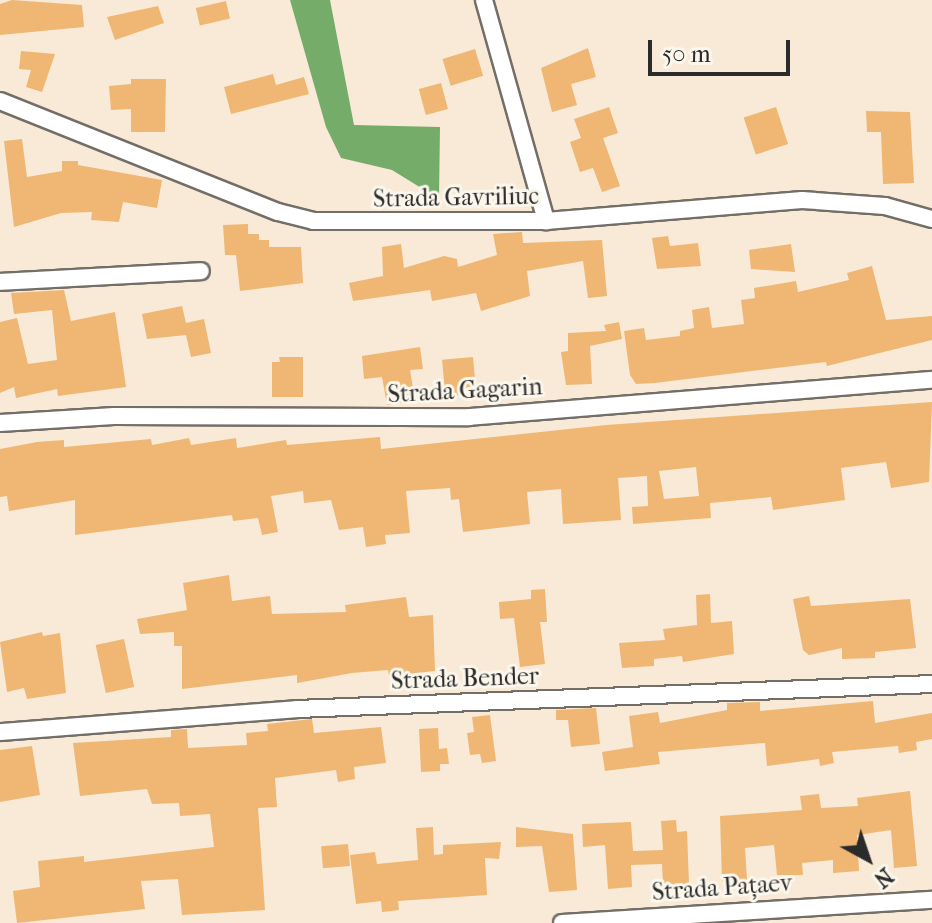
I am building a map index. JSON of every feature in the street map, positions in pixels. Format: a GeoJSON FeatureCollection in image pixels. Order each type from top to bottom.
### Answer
{"type":"FeatureCollection","features":[{"type":"Feature","properties":{"kind":"street"},"geometry":{"type":"LineString","coordinates":[[484,0],[546,221]]}},
{"type":"Feature","properties":{"kind":"street","name":"Strada Gavriliuc"},"geometry":{"type":"LineString","coordinates":[[0,101],[278,212],[313,221],[546,221],[802,200],[885,206],[932,219]]}},
{"type":"Feature","properties":{"kind":"street"},"geometry":{"type":"LineString","coordinates":[[0,282],[201,271]]}},
{"type":"Feature","properties":{"kind":"street","name":"Strada Gagarin"},"geometry":{"type":"LineString","coordinates":[[0,423],[114,416],[469,417],[932,380]]}},
{"type":"Feature","properties":{"kind":"street","name":"Strada Bender"},"geometry":{"type":"LineString","coordinates":[[0,732],[297,709],[932,684]]}},
{"type":"Feature","properties":{"kind":"street","name":"Strada Pațaev"},"geometry":{"type":"LineString","coordinates":[[562,923],[932,900]]}},
{"type":"Feature","properties":{"kind":"green space"},"geometry":{"type":"Polygon","coordinates":[[[290,0],[330,0],[354,125],[440,127],[439,199],[392,170],[341,158],[326,127],[290,0]]]}},
{"type":"Feature","properties":{"kind":"building"},"geometry":{"type":"Polygon","coordinates":[[[12,0],[82,5],[84,27],[0,35],[0,4],[12,0]]]}},
{"type":"Feature","properties":{"kind":"building"},"geometry":{"type":"Polygon","coordinates":[[[226,1],[230,19],[200,26],[196,8],[226,1]]]}},
{"type":"Feature","properties":{"kind":"building"},"geometry":{"type":"Polygon","coordinates":[[[158,6],[164,23],[115,40],[107,17],[158,6]]]}},
{"type":"Feature","properties":{"kind":"building"},"geometry":{"type":"Polygon","coordinates":[[[588,48],[596,77],[571,84],[577,105],[552,112],[541,68],[588,48]]]}},
{"type":"Feature","properties":{"kind":"building"},"geometry":{"type":"Polygon","coordinates":[[[475,49],[483,76],[451,86],[442,59],[475,49]]]}},
{"type":"Feature","properties":{"kind":"building"},"geometry":{"type":"Polygon","coordinates":[[[21,51],[55,54],[42,92],[26,87],[31,70],[19,69],[21,51]]]}},
{"type":"Feature","properties":{"kind":"building"},"geometry":{"type":"Polygon","coordinates":[[[273,74],[276,85],[304,77],[309,94],[231,114],[224,87],[273,74]]]}},
{"type":"Feature","properties":{"kind":"building"},"geometry":{"type":"Polygon","coordinates":[[[131,79],[166,79],[165,132],[131,132],[131,109],[111,110],[109,86],[131,84],[131,79]]]}},
{"type":"Feature","properties":{"kind":"building"},"geometry":{"type":"Polygon","coordinates":[[[441,83],[448,109],[426,115],[419,89],[441,83]]]}},
{"type":"Feature","properties":{"kind":"building"},"geometry":{"type":"Polygon","coordinates":[[[609,107],[618,133],[603,138],[620,186],[602,192],[593,168],[580,172],[570,142],[581,138],[574,119],[609,107]]]}},
{"type":"Feature","properties":{"kind":"building"},"geometry":{"type":"Polygon","coordinates":[[[776,107],[788,144],[756,155],[744,118],[776,107]]]}},
{"type":"Feature","properties":{"kind":"building"},"geometry":{"type":"Polygon","coordinates":[[[866,111],[910,112],[914,183],[883,184],[881,132],[867,132],[866,111]]]}},
{"type":"Feature","properties":{"kind":"building"},"geometry":{"type":"Polygon","coordinates":[[[22,139],[27,177],[62,171],[62,161],[78,161],[78,165],[162,180],[157,208],[123,202],[119,222],[91,220],[92,212],[61,213],[14,227],[4,141],[22,139]]]}},
{"type":"Feature","properties":{"kind":"building"},"geometry":{"type":"Polygon","coordinates":[[[248,224],[248,234],[259,234],[259,240],[269,240],[269,247],[301,247],[303,283],[240,291],[236,255],[225,255],[223,225],[248,224]]]}},
{"type":"Feature","properties":{"kind":"building"},"geometry":{"type":"Polygon","coordinates":[[[522,232],[523,243],[602,240],[607,296],[588,298],[583,261],[527,271],[530,296],[481,311],[476,293],[432,301],[430,290],[353,301],[349,283],[383,276],[382,247],[401,244],[404,268],[444,256],[457,259],[458,267],[497,255],[493,234],[522,232]]]}},
{"type":"Feature","properties":{"kind":"building"},"geometry":{"type":"Polygon","coordinates":[[[668,236],[670,246],[698,243],[701,266],[657,269],[652,238],[668,236]]]}},
{"type":"Feature","properties":{"kind":"building"},"geometry":{"type":"Polygon","coordinates":[[[791,244],[795,272],[751,269],[749,250],[791,244]]]}},
{"type":"Feature","properties":{"kind":"building"},"geometry":{"type":"Polygon","coordinates":[[[872,266],[886,320],[932,316],[932,340],[827,366],[826,362],[636,384],[630,375],[624,331],[644,328],[646,340],[680,336],[680,331],[694,328],[692,310],[709,307],[712,328],[744,324],[741,300],[755,298],[754,288],[796,281],[798,292],[849,280],[847,273],[872,266]]]}},
{"type":"Feature","properties":{"kind":"building"},"geometry":{"type":"Polygon","coordinates":[[[64,290],[71,321],[115,312],[126,387],[58,396],[57,389],[16,398],[14,387],[0,393],[0,322],[17,318],[28,364],[57,360],[52,310],[14,314],[11,293],[64,290]]]}},
{"type":"Feature","properties":{"kind":"building"},"geometry":{"type":"Polygon","coordinates":[[[182,306],[186,323],[204,319],[211,353],[191,357],[186,335],[147,339],[142,314],[182,306]]]}},
{"type":"Feature","properties":{"kind":"building"},"geometry":{"type":"Polygon","coordinates":[[[619,322],[622,339],[590,346],[592,384],[566,385],[561,352],[568,351],[568,333],[606,331],[604,325],[619,322]]]}},
{"type":"Feature","properties":{"kind":"building"},"geometry":{"type":"Polygon","coordinates":[[[420,347],[423,369],[410,370],[415,400],[387,405],[382,377],[364,379],[362,356],[420,347]]]}},
{"type":"Feature","properties":{"kind":"building"},"geometry":{"type":"Polygon","coordinates":[[[279,357],[303,357],[303,397],[272,397],[272,362],[280,362],[279,357]]]}},
{"type":"Feature","properties":{"kind":"building"},"geometry":{"type":"Polygon","coordinates":[[[473,357],[476,394],[445,397],[442,360],[473,357]]]}},
{"type":"Feature","properties":{"kind":"building"},"geometry":{"type":"Polygon","coordinates":[[[932,402],[929,482],[891,488],[886,462],[841,468],[845,500],[773,510],[771,497],[710,503],[711,518],[633,524],[632,507],[648,506],[647,476],[618,478],[621,520],[563,524],[561,489],[527,492],[530,524],[463,532],[459,499],[451,500],[450,488],[406,491],[410,533],[385,535],[386,544],[366,547],[363,527],[339,530],[331,500],[304,503],[303,491],[271,496],[278,532],[262,535],[258,518],[233,521],[232,515],[75,535],[75,500],[9,511],[7,496],[0,497],[0,449],[37,442],[64,440],[64,447],[151,439],[152,445],[189,438],[191,445],[236,438],[237,448],[286,440],[287,445],[380,437],[381,449],[606,425],[932,402]],[[696,467],[659,471],[664,499],[699,496],[696,467]]]}},
{"type":"Feature","properties":{"kind":"building"},"geometry":{"type":"Polygon","coordinates":[[[229,575],[232,601],[270,596],[272,614],[346,612],[345,605],[406,597],[409,617],[433,615],[435,671],[389,676],[388,670],[352,673],[297,683],[297,675],[182,689],[182,646],[174,646],[174,632],[140,634],[137,619],[187,610],[183,583],[229,575]]]}},
{"type":"Feature","properties":{"kind":"building"},"geometry":{"type":"Polygon","coordinates":[[[545,589],[547,622],[540,622],[545,664],[520,667],[514,618],[500,619],[499,602],[531,599],[531,590],[545,589]]]}},
{"type":"Feature","properties":{"kind":"building"},"geometry":{"type":"Polygon","coordinates":[[[710,594],[711,623],[732,621],[734,654],[683,662],[682,656],[654,659],[654,666],[622,668],[619,643],[665,640],[663,629],[697,625],[696,595],[710,594]]]}},
{"type":"Feature","properties":{"kind":"building"},"geometry":{"type":"Polygon","coordinates":[[[809,596],[811,606],[910,599],[916,648],[875,652],[875,658],[842,659],[842,648],[809,655],[803,650],[793,599],[809,596]]]}},
{"type":"Feature","properties":{"kind":"building"},"geometry":{"type":"Polygon","coordinates":[[[42,632],[43,636],[60,633],[66,693],[27,699],[24,688],[7,692],[0,642],[42,632]]]}},
{"type":"Feature","properties":{"kind":"building"},"geometry":{"type":"Polygon","coordinates":[[[124,639],[134,687],[106,693],[96,645],[124,639]]]}},
{"type":"Feature","properties":{"kind":"building"},"geometry":{"type":"Polygon","coordinates":[[[873,701],[875,723],[932,713],[932,739],[916,742],[917,750],[899,753],[898,746],[832,752],[834,763],[820,766],[819,759],[767,766],[765,743],[658,752],[660,764],[605,771],[602,752],[633,747],[629,716],[658,712],[660,723],[727,710],[727,703],[760,702],[760,711],[873,701]]]}},
{"type":"Feature","properties":{"kind":"building"},"geometry":{"type":"Polygon","coordinates":[[[596,708],[600,744],[571,747],[568,720],[556,720],[556,710],[596,708]]]}},
{"type":"Feature","properties":{"kind":"building"},"geometry":{"type":"Polygon","coordinates":[[[490,715],[496,761],[482,763],[480,754],[470,755],[467,733],[474,732],[472,717],[490,715]]]}},
{"type":"Feature","properties":{"kind":"building"},"geometry":{"type":"Polygon","coordinates":[[[312,719],[314,733],[381,727],[386,763],[354,767],[355,779],[338,782],[336,770],[275,778],[277,807],[258,808],[265,910],[182,915],[178,879],[141,881],[145,909],[17,923],[13,891],[40,887],[38,861],[84,856],[84,862],[214,847],[210,814],[180,816],[179,803],[152,804],[147,789],[80,796],[73,743],[171,737],[171,730],[187,729],[188,748],[247,745],[246,733],[268,731],[267,724],[312,719]]]}},
{"type":"Feature","properties":{"kind":"building"},"geometry":{"type":"Polygon","coordinates":[[[438,728],[439,749],[447,748],[449,764],[440,764],[440,771],[421,772],[419,729],[438,728]]]}},
{"type":"Feature","properties":{"kind":"building"},"geometry":{"type":"Polygon","coordinates":[[[32,746],[40,795],[0,802],[0,750],[32,746]]]}},
{"type":"Feature","properties":{"kind":"building"},"geometry":{"type":"Polygon","coordinates":[[[910,791],[917,866],[894,868],[891,830],[857,835],[859,871],[833,873],[833,860],[802,863],[803,875],[777,875],[774,845],[745,848],[747,880],[722,881],[720,816],[802,810],[800,796],[819,794],[821,808],[858,806],[857,798],[910,791]]]}},
{"type":"Feature","properties":{"kind":"building"},"geometry":{"type":"Polygon","coordinates":[[[676,820],[677,832],[687,831],[689,884],[663,885],[662,864],[631,865],[632,887],[608,889],[605,845],[583,847],[582,824],[631,822],[633,851],[663,850],[661,821],[676,820]]]}},
{"type":"Feature","properties":{"kind":"building"},"geometry":{"type":"Polygon","coordinates":[[[433,827],[434,855],[443,854],[443,845],[501,842],[499,859],[485,858],[487,895],[398,901],[399,910],[382,912],[381,901],[356,904],[350,855],[375,852],[377,864],[418,860],[416,828],[433,827]]]}},
{"type":"Feature","properties":{"kind":"building"},"geometry":{"type":"Polygon","coordinates":[[[516,827],[573,834],[577,890],[549,892],[542,846],[516,847],[516,827]]]}},
{"type":"Feature","properties":{"kind":"building"},"geometry":{"type":"Polygon","coordinates":[[[348,844],[350,866],[323,868],[321,846],[348,844]]]}}]}
